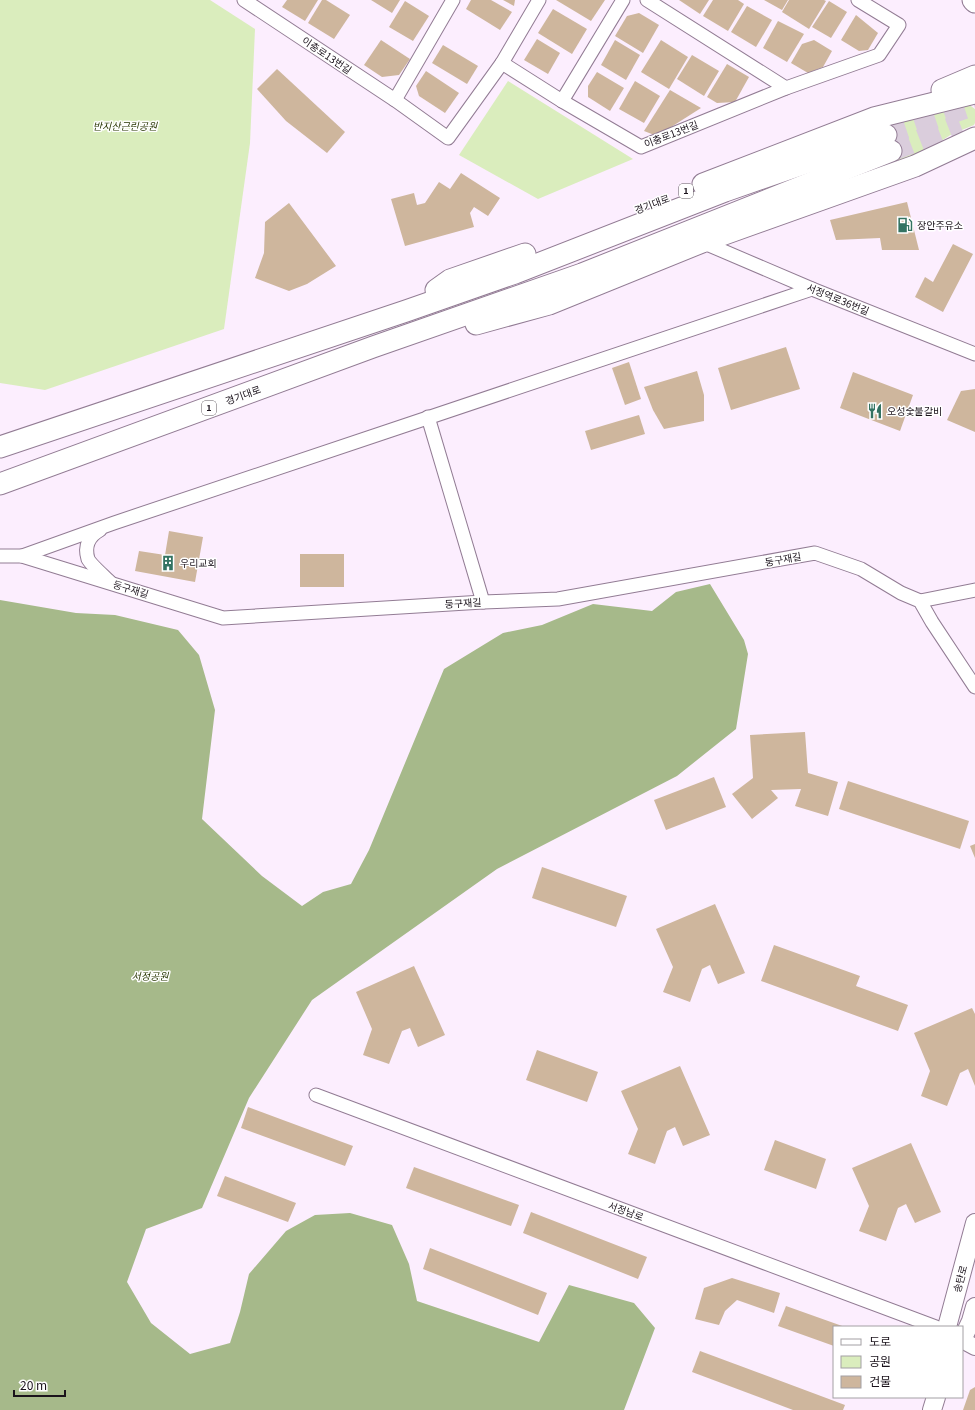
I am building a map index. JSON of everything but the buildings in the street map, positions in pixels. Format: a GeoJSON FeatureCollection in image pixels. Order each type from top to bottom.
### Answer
{"type":"FeatureCollection","features":[{"type":"Feature","properties":{"kind":"main road"},"geometry":{"type":"LineString","coordinates":[[874,118],[975,76]]}},
{"type":"Feature","properties":{"kind":"main road","name":"경기대로"},"geometry":{"type":"LineString","coordinates":[[406,311],[450,280],[513,258],[874,118],[975,93]]}},
{"type":"Feature","properties":{"kind":"main road","name":"경기대로"},"geometry":{"type":"LineString","coordinates":[[418,332],[462,327],[495,320],[549,304],[702,242],[915,166],[975,138]]}},
{"type":"Feature","properties":{"kind":"main road","name":"경기대로"},"geometry":{"type":"LineString","coordinates":[[0,447],[515,273],[725,191],[889,143],[582,274],[0,484]]}},
{"type":"Feature","properties":{"kind":"main road","name":"송탄로"},"geometry":{"type":"LineString","coordinates":[[949,1320],[975,1223]]}},
{"type":"Feature","properties":{"kind":"main road"},"geometry":{"type":"LineString","coordinates":[[963,1338],[974,1317]]}},
{"type":"Feature","properties":{"kind":"main road"},"geometry":{"type":"LineString","coordinates":[[932,1410],[936,1398]]}},
{"type":"Feature","properties":{"kind":"street","name":"이충로13번길"},"geometry":{"type":"LineString","coordinates":[[244,0],[264,5],[448,138],[502,63],[539,0]]}},
{"type":"Feature","properties":{"kind":"street"},"geometry":{"type":"LineString","coordinates":[[562,101],[623,0]]}},
{"type":"Feature","properties":{"kind":"street"},"geometry":{"type":"LineString","coordinates":[[647,0],[786,88]]}},
{"type":"Feature","properties":{"kind":"street","name":"이충로13번길"},"geometry":{"type":"LineString","coordinates":[[502,63],[562,101],[641,147],[786,88],[879,55],[899,25],[858,0]]}},
{"type":"Feature","properties":{"kind":"street"},"geometry":{"type":"LineString","coordinates":[[395,100],[449,1]]}},
{"type":"Feature","properties":{"kind":"street","name":"서정역로36번길"},"geometry":{"type":"LineString","coordinates":[[702,242],[812,289],[975,354]]}},
{"type":"Feature","properties":{"kind":"street"},"geometry":{"type":"LineString","coordinates":[[22,556],[114,523],[812,289]]}},
{"type":"Feature","properties":{"kind":"street"},"geometry":{"type":"LineString","coordinates":[[428,417],[482,602]]}},
{"type":"Feature","properties":{"kind":"street"},"geometry":{"type":"LineString","coordinates":[[111,583],[89,560],[86,546],[92,534],[114,523]]}},
{"type":"Feature","properties":{"kind":"street","name":"둥구재길"},"geometry":{"type":"LineString","coordinates":[[0,556],[22,556],[223,618],[482,602],[558,599],[814,554],[860,569],[901,594],[920,601]]}},
{"type":"Feature","properties":{"kind":"street"},"geometry":{"type":"LineString","coordinates":[[975,590],[920,601],[932,622],[975,687]]}},
{"type":"Feature","properties":{"kind":"street","name":"서정남로"},"geometry":{"type":"LineString","coordinates":[[316,1095],[933,1326]]}},
{"type":"Feature","properties":{"kind":"street"},"geometry":{"type":"LineString","coordinates":[[949,1320],[974,1317]]}},
{"type":"Feature","properties":{"kind":"street"},"geometry":{"type":"LineString","coordinates":[[963,1341],[975,1347]]}},
{"type":"Feature","properties":{"kind":"green space","name":"반지산근린공원"},"geometry":{"type":"Polygon","coordinates":[[[0,0],[210,0],[255,29],[250,143],[224,329],[45,390],[0,383],[0,0]]]}},
{"type":"Feature","properties":{"kind":"green space"},"geometry":{"type":"Polygon","coordinates":[[[508,81],[633,159],[538,199],[459,155],[508,81]]]}},
{"type":"Feature","properties":{"kind":"green space"},"geometry":{"type":"Polygon","coordinates":[[[968,104],[975,109],[974,125],[952,134],[898,169],[883,125],[968,104]]]}},
{"type":"Feature","properties":{"kind":"green space","name":"서정공원"},"geometry":{"type":"Polygon","coordinates":[[[710,584],[744,640],[748,654],[736,729],[677,776],[497,869],[312,1000],[249,1098],[202,1208],[146,1229],[127,1282],[151,1323],[190,1354],[230,1343],[240,1312],[249,1274],[286,1231],[315,1215],[350,1213],[392,1225],[409,1264],[417,1301],[539,1342],[569,1285],[634,1303],[655,1328],[624,1410],[0,1410],[0,600],[76,613],[115,615],[178,630],[199,655],[215,710],[202,819],[262,876],[302,906],[323,892],[351,884],[369,850],[444,669],[503,633],[542,625],[593,604],[652,611],[676,592],[710,584]]]}},
{"type":"Feature","properties":{"kind":"tunnel"},"geometry":{"type":"LineString","coordinates":[[886,135],[975,105]]}},
{"type":"Feature","properties":{"kind":"tunnel"},"geometry":{"type":"LineString","coordinates":[[891,151],[960,124]]}},
{"type":"Feature","properties":{"kind":"place","name":"장안주유소"},"geometry":{"type":"Point","coordinates":[905,225]}},
{"type":"Feature","properties":{"kind":"place","name":"오성숯불갈비"},"geometry":{"type":"Point","coordinates":[875,411]}},
{"type":"Feature","properties":{"kind":"place","name":"우리교회"},"geometry":{"type":"Point","coordinates":[168,563]}}]}
